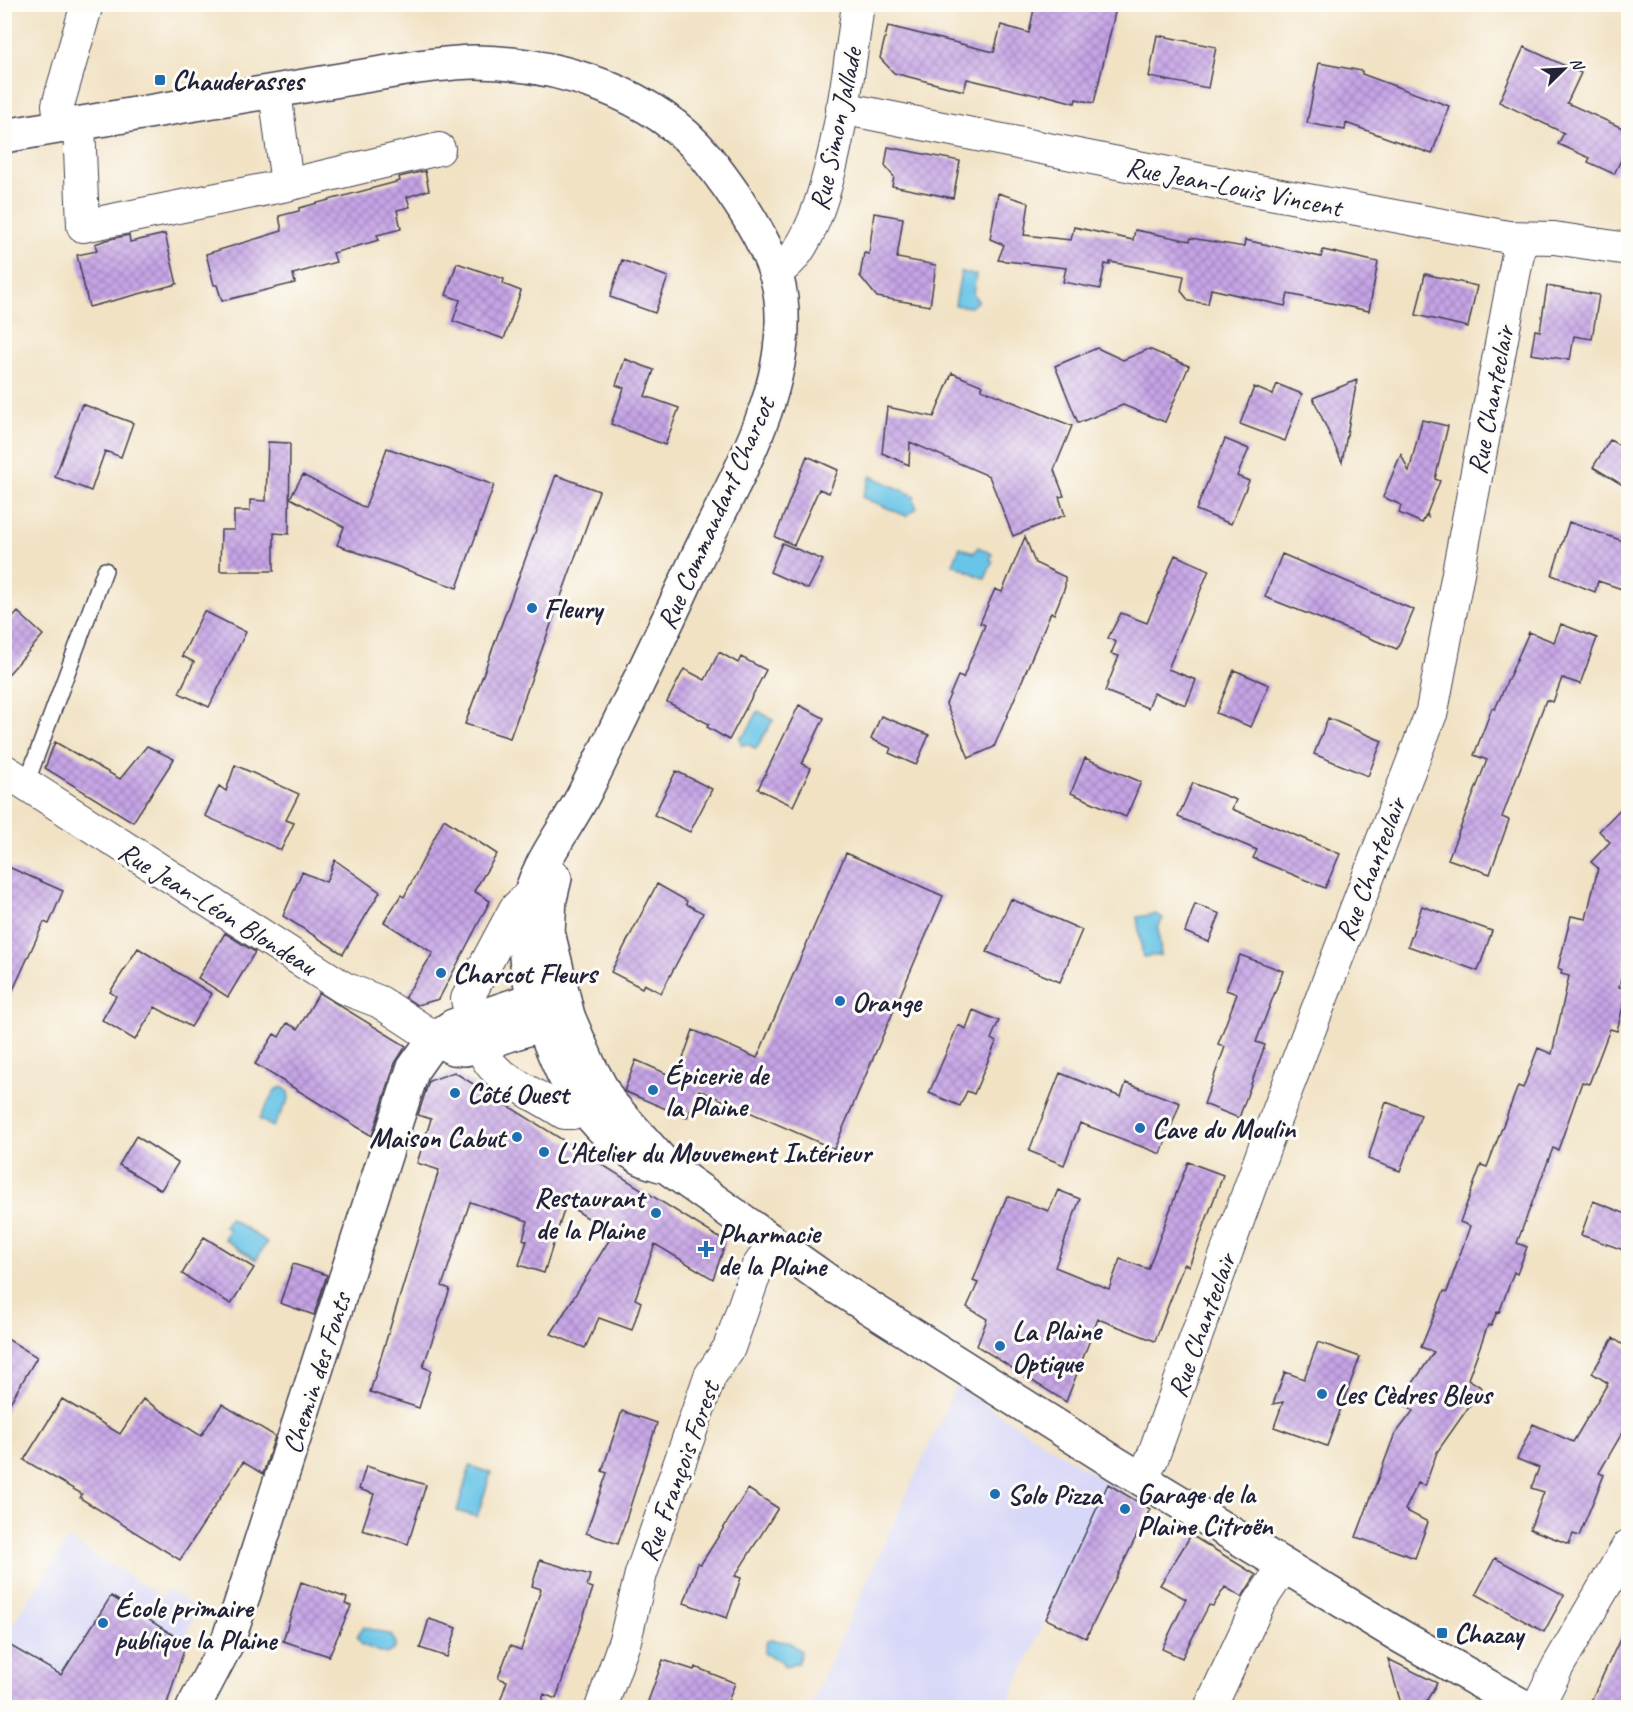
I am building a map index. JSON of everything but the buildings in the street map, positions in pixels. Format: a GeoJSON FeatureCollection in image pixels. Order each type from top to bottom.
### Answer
{"type":"FeatureCollection","features":[{"type":"Feature","properties":{"kind":"main road","name":"Rue Commandant Charcot"},"geometry":{"type":"LineString","coordinates":[[4,136],[418,67],[475,62],[535,67],[598,85],[633,99],[660,116],[702,152],[730,186],[751,219],[774,272],[781,298],[780,354],[763,417],[630,702],[574,813],[536,877],[525,929],[527,966],[550,1015],[589,1065],[620,1116],[667,1167],[774,1243],[832,1284],[1141,1478],[1284,1566],[1526,1707]]}},
{"type":"Feature","properties":{"kind":"main road","name":"Rue Commandant Charcot"},"geometry":{"type":"LineString","coordinates":[[574,813],[553,888],[548,932],[550,1015],[563,1077],[581,1106],[640,1158],[667,1167]]}},
{"type":"Feature","properties":{"kind":"main road"},"geometry":{"type":"LineString","coordinates":[[435,1038],[453,1026],[476,1032],[550,1015]]}},
{"type":"Feature","properties":{"kind":"main road","name":"Chemin des Fonts"},"geometry":{"type":"LineString","coordinates":[[193,1707],[227,1643],[413,1069],[435,1038]]}},
{"type":"Feature","properties":{"kind":"street","name":"Rue Simon Jallade"},"geometry":{"type":"LineString","coordinates":[[774,272],[784,268],[815,224],[829,175],[858,4]]}},
{"type":"Feature","properties":{"kind":"street"},"geometry":{"type":"LineString","coordinates":[[77,7],[58,105],[70,125],[83,226],[287,185],[439,149]]}},
{"type":"Feature","properties":{"kind":"street"},"geometry":{"type":"LineString","coordinates":[[275,91],[287,185]]}},
{"type":"Feature","properties":{"kind":"street","name":"Rue Jean-Louis Vincent"},"geometry":{"type":"LineString","coordinates":[[842,108],[1248,189],[1508,237],[1554,238],[1629,249]]}},
{"type":"Feature","properties":{"kind":"street","name":"Rue Chanteclair"},"geometry":{"type":"LineString","coordinates":[[1141,1478],[1152,1459],[1266,1143],[1432,711],[1521,238]]}},
{"type":"Feature","properties":{"kind":"street","name":"Rue Jean-Léon Blondeau"},"geometry":{"type":"LineString","coordinates":[[15,777],[344,988],[380,1002],[435,1038]]}},
{"type":"Feature","properties":{"kind":"street","name":"Rue Commandant Charcot"},"geometry":{"type":"LineString","coordinates":[[531,893],[515,909],[466,999],[476,1032],[496,1070],[564,1113],[572,1113],[581,1106]]}},
{"type":"Feature","properties":{"kind":"street","name":"Rue François Forest"},"geometry":{"type":"LineString","coordinates":[[602,1707],[625,1640],[641,1574],[710,1376],[729,1348],[757,1268],[774,1243]]}},
{"type":"Feature","properties":{"kind":"street"},"geometry":{"type":"LineString","coordinates":[[1537,1707],[1558,1666],[1629,1546]]}},
{"type":"Feature","properties":{"kind":"street"},"geometry":{"type":"LineString","coordinates":[[1209,1707],[1259,1604],[1284,1566]]}},
{"type":"Feature","properties":{"kind":"lane"},"geometry":{"type":"LineString","coordinates":[[15,777],[105,570]]}},
{"type":"Feature","properties":{"kind":"shaded area"},"geometry":{"type":"Polygon","coordinates":[[[956,1386],[1108,1484],[1006,1707],[809,1708],[956,1386]]]}},
{"type":"Feature","properties":{"kind":"shaded area","name":"École primaire publique la Plaine"},"geometry":{"type":"Polygon","coordinates":[[[68,1539],[163,1597],[167,1589],[196,1608],[166,1707],[5,1707],[4,1638],[68,1539]]]}},
{"type":"Feature","properties":{"kind":"water"},"geometry":{"type":"Polygon","coordinates":[[[961,272],[976,275],[973,294],[978,301],[971,307],[955,305],[961,272]]]}},
{"type":"Feature","properties":{"kind":"water"},"geometry":{"type":"Polygon","coordinates":[[[871,476],[915,496],[913,499],[917,508],[906,516],[862,497],[871,476]]]}},
{"type":"Feature","properties":{"kind":"water"},"geometry":{"type":"Polygon","coordinates":[[[960,547],[974,553],[978,547],[992,554],[990,559],[993,561],[985,579],[953,564],[960,547]]]}},
{"type":"Feature","properties":{"kind":"water"},"geometry":{"type":"Polygon","coordinates":[[[758,711],[773,720],[756,749],[748,744],[741,745],[740,736],[745,735],[758,711]]]}},
{"type":"Feature","properties":{"kind":"water"},"geometry":{"type":"Polygon","coordinates":[[[1155,914],[1163,918],[1158,928],[1161,955],[1143,957],[1137,917],[1155,914]]]}},
{"type":"Feature","properties":{"kind":"water"},"geometry":{"type":"Polygon","coordinates":[[[282,1087],[288,1091],[289,1099],[273,1127],[259,1119],[275,1090],[282,1087]]]}},
{"type":"Feature","properties":{"kind":"water"},"geometry":{"type":"Polygon","coordinates":[[[229,1218],[267,1242],[256,1260],[224,1239],[229,1230],[224,1226],[229,1218]]]}},
{"type":"Feature","properties":{"kind":"water"},"geometry":{"type":"Polygon","coordinates":[[[470,1466],[491,1473],[477,1517],[457,1511],[470,1466]]]}},
{"type":"Feature","properties":{"kind":"water"},"geometry":{"type":"Polygon","coordinates":[[[363,1627],[391,1635],[396,1643],[394,1650],[386,1654],[362,1645],[357,1636],[363,1627]]]}},
{"type":"Feature","properties":{"kind":"water"},"geometry":{"type":"Polygon","coordinates":[[[767,1641],[788,1642],[801,1651],[798,1663],[785,1667],[781,1661],[764,1653],[767,1641]]]}},
{"type":"Feature","properties":{"kind":"place","name":"Chauderasses"},"geometry":{"type":"Point","coordinates":[160,80]}},
{"type":"Feature","properties":{"kind":"place","name":"Fleury"},"geometry":{"type":"Point","coordinates":[532,608]}},
{"type":"Feature","properties":{"kind":"place","name":"Charcot Fleurs"},"geometry":{"type":"Point","coordinates":[441,973]}},
{"type":"Feature","properties":{"kind":"place","name":"Orange"},"geometry":{"type":"Point","coordinates":[840,1001]}},
{"type":"Feature","properties":{"kind":"place","name":"Épicerie de la Plaine"},"geometry":{"type":"Point","coordinates":[653,1090]}},
{"type":"Feature","properties":{"kind":"place","name":"Côté Ouest"},"geometry":{"type":"Point","coordinates":[455,1093]}},
{"type":"Feature","properties":{"kind":"place","name":"Cave du Moulin"},"geometry":{"type":"Point","coordinates":[1140,1128]}},
{"type":"Feature","properties":{"kind":"place","name":"Maison Cabut"},"geometry":{"type":"Point","coordinates":[517,1137]}},
{"type":"Feature","properties":{"kind":"place","name":"L'Atelier du Mouvement Intérieur"},"geometry":{"type":"Point","coordinates":[544,1152]}},
{"type":"Feature","properties":{"kind":"place","name":"Restaurant de la Plaine"},"geometry":{"type":"Point","coordinates":[656,1213]}},
{"type":"Feature","properties":{"kind":"place","name":"Pharmacie de la Plaine"},"geometry":{"type":"Point","coordinates":[706,1249]}},
{"type":"Feature","properties":{"kind":"place","name":"La Plaine Optique"},"geometry":{"type":"Point","coordinates":[1000,1346]}},
{"type":"Feature","properties":{"kind":"place","name":"Les Cèdres Bleus"},"geometry":{"type":"Point","coordinates":[1322,1394]}},
{"type":"Feature","properties":{"kind":"place","name":"Solo Pizza"},"geometry":{"type":"Point","coordinates":[995,1494]}},
{"type":"Feature","properties":{"kind":"place","name":"Garage de la Plaine Citroën"},"geometry":{"type":"Point","coordinates":[1125,1509]}},
{"type":"Feature","properties":{"kind":"place","name":"École primaire publique la Plaine"},"geometry":{"type":"Point","coordinates":[103,1623]}},
{"type":"Feature","properties":{"kind":"place","name":"Chazay"},"geometry":{"type":"Point","coordinates":[1442,1633]}}]}
